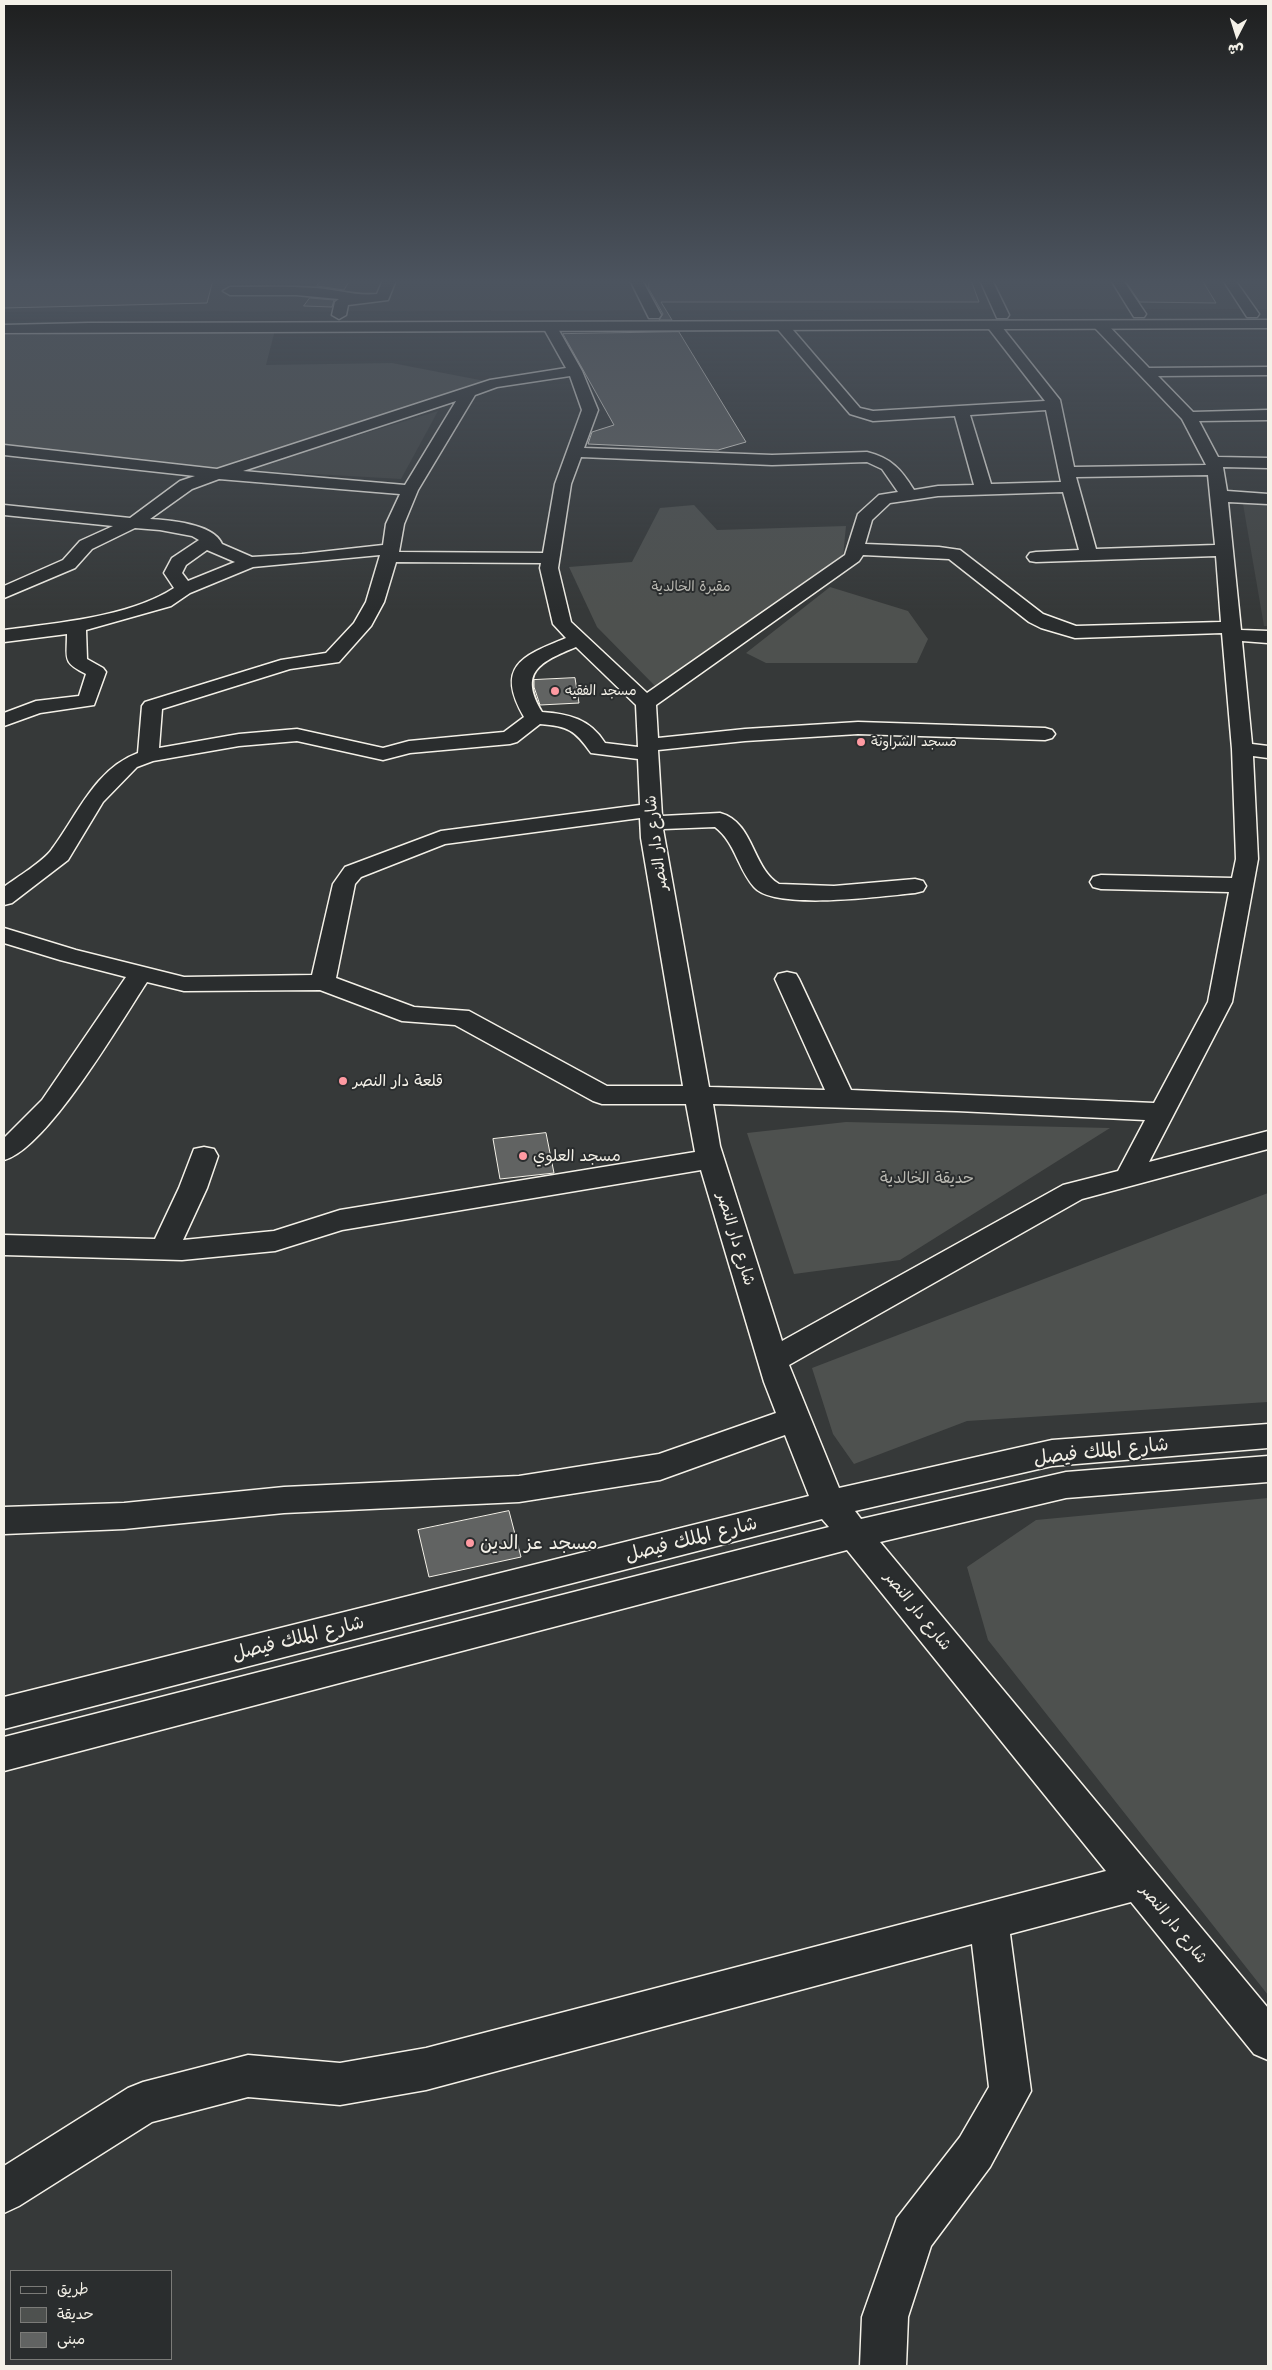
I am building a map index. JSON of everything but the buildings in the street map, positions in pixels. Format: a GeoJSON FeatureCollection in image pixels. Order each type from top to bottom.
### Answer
{"type":"FeatureCollection","features":[{"type":"Feature","properties":{"kind":"main road"},"geometry":{"type":"LineString","coordinates":[[4,593],[69,564],[86,545],[133,523],[186,485],[473,391]]}},
{"type":"Feature","properties":{"kind":"main road"},"geometry":{"type":"LineString","coordinates":[[582,391],[590,410],[563,484],[549,568],[562,624],[646,703],[852,557],[864,518],[885,499],[938,492],[984,490],[1068,479],[1268,463]]}},
{"type":"Feature","properties":{"kind":"main road"},"geometry":{"type":"LineString","coordinates":[[837,391],[855,411],[873,416],[1053,405]]}},
{"type":"Feature","properties":{"kind":"main road"},"geometry":{"type":"LineString","coordinates":[[1046,391],[1052,400],[1068,479],[1089,554]]}},
{"type":"Feature","properties":{"kind":"main road"},"geometry":{"type":"LineString","coordinates":[[1128,1177],[1220,1002],[1247,859],[1242,749],[1219,496],[1214,466],[1189,417],[1164,391]]}},
{"type":"Feature","properties":{"kind":"main road"},"geometry":{"type":"LineString","coordinates":[[148,756],[152,706],[288,664],[332,658],[362,626],[375,602],[390,553],[395,524],[410,490],[469,392]]}},
{"type":"Feature","properties":{"kind":"main road"},"geometry":{"type":"LineString","coordinates":[[961,410],[984,490]]}},
{"type":"Feature","properties":{"kind":"main road"},"geometry":{"type":"LineString","coordinates":[[1189,417],[1268,414]]}},
{"type":"Feature","properties":{"kind":"main road"},"geometry":{"type":"LineString","coordinates":[[4,450],[218,474],[410,490]]}},
{"type":"Feature","properties":{"kind":"main road"},"geometry":{"type":"LineString","coordinates":[[575,452],[772,460],[868,457],[881,460],[890,466],[909,496]]}},
{"type":"Feature","properties":{"kind":"main road"},"geometry":{"type":"LineString","coordinates":[[1219,496],[1268,500]]}},
{"type":"Feature","properties":{"kind":"main road"},"geometry":{"type":"LineString","coordinates":[[4,510],[160,525],[198,532],[211,538],[214,546],[250,562]]}},
{"type":"Feature","properties":{"kind":"main road"},"geometry":{"type":"LineString","coordinates":[[184,589],[173,573],[178,562],[211,538]]}},
{"type":"Feature","properties":{"kind":"main road"},"geometry":{"type":"LineString","coordinates":[[855,549],[931,551],[954,554],[1036,618],[1048,624],[1075,632],[1231,631],[1268,637]]}},
{"type":"Feature","properties":{"kind":"main road"},"geometry":{"type":"LineString","coordinates":[[1036,557],[1224,550]]}},
{"type":"Feature","properties":{"kind":"main road"},"geometry":{"type":"LineString","coordinates":[[4,636],[76,627],[166,602],[184,589],[250,562],[390,553],[551,558]]}},
{"type":"Feature","properties":{"kind":"main road"},"geometry":{"type":"LineString","coordinates":[[4,720],[36,707],[87,701],[96,672],[77,662],[76,627]]}},
{"type":"Feature","properties":{"kind":"main road"},"geometry":{"type":"LineString","coordinates":[[534,718],[521,689],[523,672],[534,660],[579,639]]}},
{"type":"Feature","properties":{"kind":"main road","name":"شارع دار النصر"},"geometry":{"type":"LineString","coordinates":[[646,703],[652,838],[711,1159],[773,1360],[828,1504],[855,1534],[1268,2040]]}},
{"type":"Feature","properties":{"kind":"main road"},"geometry":{"type":"LineString","coordinates":[[4,898],[60,855],[94,799],[130,763],[148,756],[239,740],[297,735],[383,754],[409,747],[510,738],[534,718],[569,720],[590,734],[598,749],[648,749],[745,735],[858,728],[1045,734]]}},
{"type":"Feature","properties":{"kind":"main road"},"geometry":{"type":"LineString","coordinates":[[1242,749],[1268,752]]}},
{"type":"Feature","properties":{"kind":"main road"},"geometry":{"type":"LineString","coordinates":[[323,982],[344,884],[353,872],[441,838],[651,817],[720,820],[732,830],[764,886],[780,892],[836,892],[914,886]]}},
{"type":"Feature","properties":{"kind":"main road"},"geometry":{"type":"LineString","coordinates":[[1101,882],[1242,885]]}},
{"type":"Feature","properties":{"kind":"main road"},"geometry":{"type":"LineString","coordinates":[[4,935],[68,955],[184,984],[323,982],[411,1015],[460,1017],[602,1095],[698,1095],[966,1102],[1162,1112]]}},
{"type":"Feature","properties":{"kind":"main road"},"geometry":{"type":"LineString","coordinates":[[4,1150],[20,1140],[51,1106],[141,974]]}},
{"type":"Feature","properties":{"kind":"main road"},"geometry":{"type":"LineString","coordinates":[[787,978],[842,1099]]}},
{"type":"Feature","properties":{"kind":"main road"},"geometry":{"type":"LineString","coordinates":[[773,1360],[1073,1192],[1268,1140]]}},
{"type":"Feature","properties":{"kind":"main road"},"geometry":{"type":"LineString","coordinates":[[164,1249],[193,1188],[204,1156]]}},
{"type":"Feature","properties":{"kind":"main road"},"geometry":{"type":"LineString","coordinates":[[4,1245],[182,1250],[275,1241],[340,1220],[711,1159]]}},
{"type":"Feature","properties":{"kind":"main road"},"geometry":{"type":"LineString","coordinates":[[4,1521],[124,1516],[284,1500],[519,1489],[660,1467],[794,1419]]}},
{"type":"Feature","properties":{"kind":"main road","name":"شارع الملك فيصل"},"geometry":{"type":"LineString","coordinates":[[4,1713],[828,1504],[1052,1453],[1268,1436]]}},
{"type":"Feature","properties":{"kind":"main road"},"geometry":{"type":"LineString","coordinates":[[4,1754],[855,1534],[1066,1485],[1268,1469]]}},
{"type":"Feature","properties":{"kind":"main road"},"geometry":{"type":"LineString","coordinates":[[4,2191],[143,2103],[248,2076],[340,2084],[426,2069],[1139,1882]]}},
{"type":"Feature","properties":{"kind":"main road"},"geometry":{"type":"LineString","coordinates":[[883,2366],[885,2317],[913,2234],[975,2152],[1010,2091],[989,1921]]}},
{"type":"Feature","properties":{"kind":"shaded area"},"geometry":{"type":"Polygon","coordinates":[[[438,411],[401,479],[245,470],[438,411]]]}},
{"type":"Feature","properties":{"kind":"shaded area"},"geometry":{"type":"Polygon","coordinates":[[[1243,504],[1268,505],[1268,626],[1264,626],[1243,504]]]}},
{"type":"Feature","properties":{"kind":"green space"},"geometry":{"type":"Polygon","coordinates":[[[4,391],[472,391],[218,474],[4,449],[4,391]]]}},
{"type":"Feature","properties":{"kind":"green space","name":"مقبرة الخالدية"},"geometry":{"type":"Polygon","coordinates":[[[694,505],[717,530],[846,526],[843,556],[657,688],[597,627],[569,567],[632,562],[660,508],[694,505]]]}},
{"type":"Feature","properties":{"kind":"green space"},"geometry":{"type":"Polygon","coordinates":[[[830,587],[908,611],[928,639],[917,663],[766,663],[746,653],[830,587]]]}},
{"type":"Feature","properties":{"kind":"green space","name":"حديقة الخالدية"},"geometry":{"type":"Polygon","coordinates":[[[846,1122],[1110,1128],[900,1260],[794,1274],[747,1133],[846,1122]]]}},
{"type":"Feature","properties":{"kind":"green space"},"geometry":{"type":"Polygon","coordinates":[[[1268,1193],[1268,1402],[967,1421],[854,1464],[833,1434],[812,1368],[1268,1193]]]}},
{"type":"Feature","properties":{"kind":"green space"},"geometry":{"type":"Polygon","coordinates":[[[1268,1498],[1268,1995],[988,1640],[967,1567],[1036,1520],[1268,1498]]]}},
{"type":"Feature","properties":{"kind":"place","name":"مسجد الفقيه"},"geometry":{"type":"Point","coordinates":[555,691]}},
{"type":"Feature","properties":{"kind":"place","name":"مسجد الشراونة"},"geometry":{"type":"Point","coordinates":[861,742]}},
{"type":"Feature","properties":{"kind":"place","name":"قلعة دار النصر"},"geometry":{"type":"Point","coordinates":[343,1081]}},
{"type":"Feature","properties":{"kind":"place","name":"مسجد العلوي"},"geometry":{"type":"Point","coordinates":[523,1156]}},
{"type":"Feature","properties":{"kind":"place","name":"مسجد عز الدين"},"geometry":{"type":"Point","coordinates":[470,1543]}}]}
